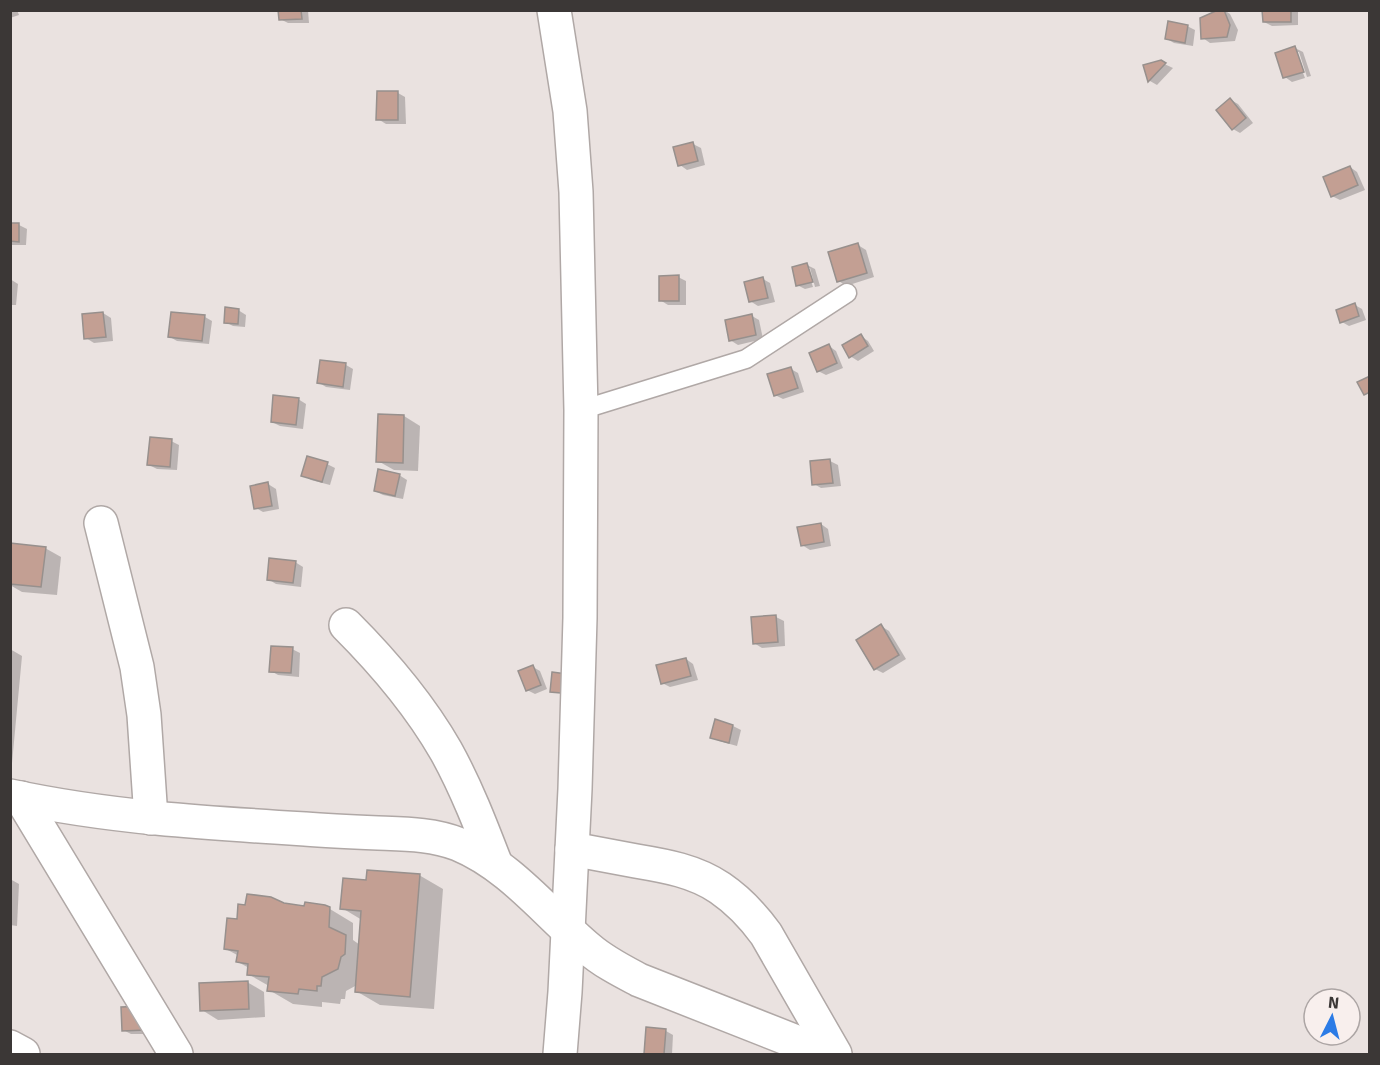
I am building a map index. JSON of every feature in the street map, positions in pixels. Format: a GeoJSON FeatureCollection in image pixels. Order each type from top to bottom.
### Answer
{"type":"FeatureCollection","features":[{"type":"Feature","properties":{"kind":"street"},"geometry":{"type":"LineString","coordinates":[[554,10],[570,111],[576,192],[580,410],[580,618],[572,849],[560,1054]]}},
{"type":"Feature","properties":{"kind":"street"},"geometry":{"type":"LineString","coordinates":[[101,522],[137,668],[144,715],[151,818]]}},
{"type":"Feature","properties":{"kind":"street"},"geometry":{"type":"LineString","coordinates":[[346,625],[375,654],[425,716],[466,790],[496,865]]}},
{"type":"Feature","properties":{"kind":"street"},"geometry":{"type":"LineString","coordinates":[[16,797],[103,813],[271,827],[418,834],[455,843],[496,865],[590,950],[614,967],[639,980],[827,1054]]}},
{"type":"Feature","properties":{"kind":"street"},"geometry":{"type":"LineString","coordinates":[[16,797],[176,1054]]}},
{"type":"Feature","properties":{"kind":"street"},"geometry":{"type":"LineString","coordinates":[[572,849],[679,869],[699,876],[736,900],[753,916],[766,934],[835,1054]]}},
{"type":"Feature","properties":{"kind":"street"},"geometry":{"type":"LineString","coordinates":[[10,1047],[24,1054]]}},
{"type":"Feature","properties":{"kind":"lane"},"geometry":{"type":"LineString","coordinates":[[580,410],[746,359],[847,293]]}},
{"type":"Feature","properties":{"kind":"building"},"geometry":{"type":"Polygon","coordinates":[[[278,10],[301,10],[302,19],[279,20],[278,10]]]}},
{"type":"Feature","properties":{"kind":"building"},"geometry":{"type":"Polygon","coordinates":[[[1218,10],[1224,10],[1230,25],[1227,37],[1201,39],[1200,18],[1218,10]]]}},
{"type":"Feature","properties":{"kind":"building"},"geometry":{"type":"Polygon","coordinates":[[[1262,10],[1291,10],[1291,22],[1263,22],[1262,10]]]}},
{"type":"Feature","properties":{"kind":"building"},"geometry":{"type":"Polygon","coordinates":[[[1168,21],[1188,25],[1185,43],[1165,39],[1168,21]]]}},
{"type":"Feature","properties":{"kind":"building"},"geometry":{"type":"Polygon","coordinates":[[[1295,46],[1304,72],[1283,78],[1275,53],[1295,46]]]}},
{"type":"Feature","properties":{"kind":"building"},"geometry":{"type":"Polygon","coordinates":[[[1161,60],[1166,63],[1148,82],[1143,65],[1161,60]]]}},
{"type":"Feature","properties":{"kind":"building"},"geometry":{"type":"Polygon","coordinates":[[[377,91],[398,91],[398,120],[376,120],[377,91]]]}},
{"type":"Feature","properties":{"kind":"building"},"geometry":{"type":"Polygon","coordinates":[[[1230,98],[1246,118],[1232,130],[1216,110],[1230,98]]]}},
{"type":"Feature","properties":{"kind":"building"},"geometry":{"type":"Polygon","coordinates":[[[693,142],[698,161],[678,166],[673,147],[693,142]]]}},
{"type":"Feature","properties":{"kind":"building"},"geometry":{"type":"Polygon","coordinates":[[[1350,166],[1358,185],[1331,197],[1323,177],[1350,166]]]}},
{"type":"Feature","properties":{"kind":"building"},"geometry":{"type":"Polygon","coordinates":[[[10,223],[19,223],[19,242],[10,241],[10,223]]]}},
{"type":"Feature","properties":{"kind":"building"},"geometry":{"type":"Polygon","coordinates":[[[858,243],[867,273],[837,282],[828,252],[858,243]]]}},
{"type":"Feature","properties":{"kind":"building"},"geometry":{"type":"Polygon","coordinates":[[[807,263],[813,282],[796,286],[792,267],[807,263]]]}},
{"type":"Feature","properties":{"kind":"building"},"geometry":{"type":"Polygon","coordinates":[[[679,275],[679,301],[659,301],[659,276],[679,275]]]}},
{"type":"Feature","properties":{"kind":"building"},"geometry":{"type":"Polygon","coordinates":[[[763,277],[768,298],[749,302],[744,282],[763,277]]]}},
{"type":"Feature","properties":{"kind":"building"},"geometry":{"type":"Polygon","coordinates":[[[1355,303],[1359,316],[1340,323],[1336,310],[1355,303]]]}},
{"type":"Feature","properties":{"kind":"building"},"geometry":{"type":"Polygon","coordinates":[[[225,307],[239,309],[238,324],[224,323],[225,307]]]}},
{"type":"Feature","properties":{"kind":"building"},"geometry":{"type":"Polygon","coordinates":[[[103,312],[106,337],[84,339],[82,314],[103,312]]]}},
{"type":"Feature","properties":{"kind":"building"},"geometry":{"type":"Polygon","coordinates":[[[171,312],[205,315],[202,341],[168,337],[171,312]]]}},
{"type":"Feature","properties":{"kind":"building"},"geometry":{"type":"Polygon","coordinates":[[[752,314],[756,335],[729,341],[725,320],[752,314]]]}},
{"type":"Feature","properties":{"kind":"building"},"geometry":{"type":"Polygon","coordinates":[[[861,334],[868,346],[849,358],[842,345],[861,334]]]}},
{"type":"Feature","properties":{"kind":"building"},"geometry":{"type":"Polygon","coordinates":[[[829,344],[837,363],[817,372],[809,353],[829,344]]]}},
{"type":"Feature","properties":{"kind":"building"},"geometry":{"type":"Polygon","coordinates":[[[320,360],[346,363],[343,387],[317,383],[320,360]]]}},
{"type":"Feature","properties":{"kind":"building"},"geometry":{"type":"Polygon","coordinates":[[[791,367],[798,388],[774,396],[767,374],[791,367]]]}},
{"type":"Feature","properties":{"kind":"building"},"geometry":{"type":"Polygon","coordinates":[[[1370,376],[1370,392],[1364,395],[1357,382],[1370,376]]]}},
{"type":"Feature","properties":{"kind":"building"},"geometry":{"type":"Polygon","coordinates":[[[273,395],[299,398],[296,425],[271,422],[273,395]]]}},
{"type":"Feature","properties":{"kind":"building"},"geometry":{"type":"Polygon","coordinates":[[[378,414],[404,415],[403,463],[376,462],[378,414]]]}},
{"type":"Feature","properties":{"kind":"building"},"geometry":{"type":"Polygon","coordinates":[[[150,437],[172,439],[170,467],[147,465],[150,437]]]}},
{"type":"Feature","properties":{"kind":"building"},"geometry":{"type":"Polygon","coordinates":[[[307,456],[328,462],[322,482],[301,476],[307,456]]]}},
{"type":"Feature","properties":{"kind":"building"},"geometry":{"type":"Polygon","coordinates":[[[830,459],[833,483],[812,485],[810,461],[830,459]]]}},
{"type":"Feature","properties":{"kind":"building"},"geometry":{"type":"Polygon","coordinates":[[[378,469],[400,474],[395,496],[374,491],[378,469]]]}},
{"type":"Feature","properties":{"kind":"building"},"geometry":{"type":"Polygon","coordinates":[[[268,482],[272,506],[254,509],[250,486],[268,482]]]}},
{"type":"Feature","properties":{"kind":"building"},"geometry":{"type":"Polygon","coordinates":[[[821,523],[824,542],[801,546],[797,527],[821,523]]]}},
{"type":"Feature","properties":{"kind":"building"},"geometry":{"type":"Polygon","coordinates":[[[10,543],[46,547],[41,587],[10,584],[10,543]]]}},
{"type":"Feature","properties":{"kind":"building"},"geometry":{"type":"Polygon","coordinates":[[[269,558],[296,561],[293,583],[267,580],[269,558]]]}},
{"type":"Feature","properties":{"kind":"building"},"geometry":{"type":"Polygon","coordinates":[[[776,615],[778,642],[753,644],[751,617],[776,615]]]}},
{"type":"Feature","properties":{"kind":"building"},"geometry":{"type":"Polygon","coordinates":[[[881,624],[899,655],[874,670],[856,640],[881,624]]]}},
{"type":"Feature","properties":{"kind":"building"},"geometry":{"type":"Polygon","coordinates":[[[271,646],[293,647],[291,673],[269,672],[271,646]]]}},
{"type":"Feature","properties":{"kind":"building"},"geometry":{"type":"Polygon","coordinates":[[[686,658],[691,676],[661,684],[656,665],[686,658]]]}},
{"type":"Feature","properties":{"kind":"building"},"geometry":{"type":"Polygon","coordinates":[[[533,665],[541,685],[526,691],[518,671],[533,665]]]}},
{"type":"Feature","properties":{"kind":"building"},"geometry":{"type":"Polygon","coordinates":[[[552,672],[574,675],[572,694],[550,692],[552,672]]]}},
{"type":"Feature","properties":{"kind":"building"},"geometry":{"type":"Polygon","coordinates":[[[715,719],[733,725],[729,743],[710,738],[715,719]]]}},
{"type":"Feature","properties":{"kind":"building"},"geometry":{"type":"Polygon","coordinates":[[[367,870],[420,874],[410,997],[355,992],[361,911],[340,909],[343,878],[366,880],[367,870]]]}},
{"type":"Feature","properties":{"kind":"building"},"geometry":{"type":"Polygon","coordinates":[[[247,894],[271,897],[284,903],[304,906],[305,902],[330,907],[329,927],[346,935],[345,954],[341,957],[338,969],[322,977],[321,986],[317,986],[317,991],[299,989],[298,994],[267,991],[269,977],[247,975],[248,964],[236,962],[238,951],[224,949],[227,918],[237,919],[238,904],[245,905],[247,894]]]}},
{"type":"Feature","properties":{"kind":"building"},"geometry":{"type":"Polygon","coordinates":[[[248,981],[249,1009],[200,1011],[199,983],[248,981]]]}},
{"type":"Feature","properties":{"kind":"building"},"geometry":{"type":"Polygon","coordinates":[[[145,1006],[146,1030],[122,1031],[121,1007],[145,1006]]]}},
{"type":"Feature","properties":{"kind":"building"},"geometry":{"type":"Polygon","coordinates":[[[646,1027],[666,1029],[664,1054],[644,1054],[646,1027]]]}}]}
